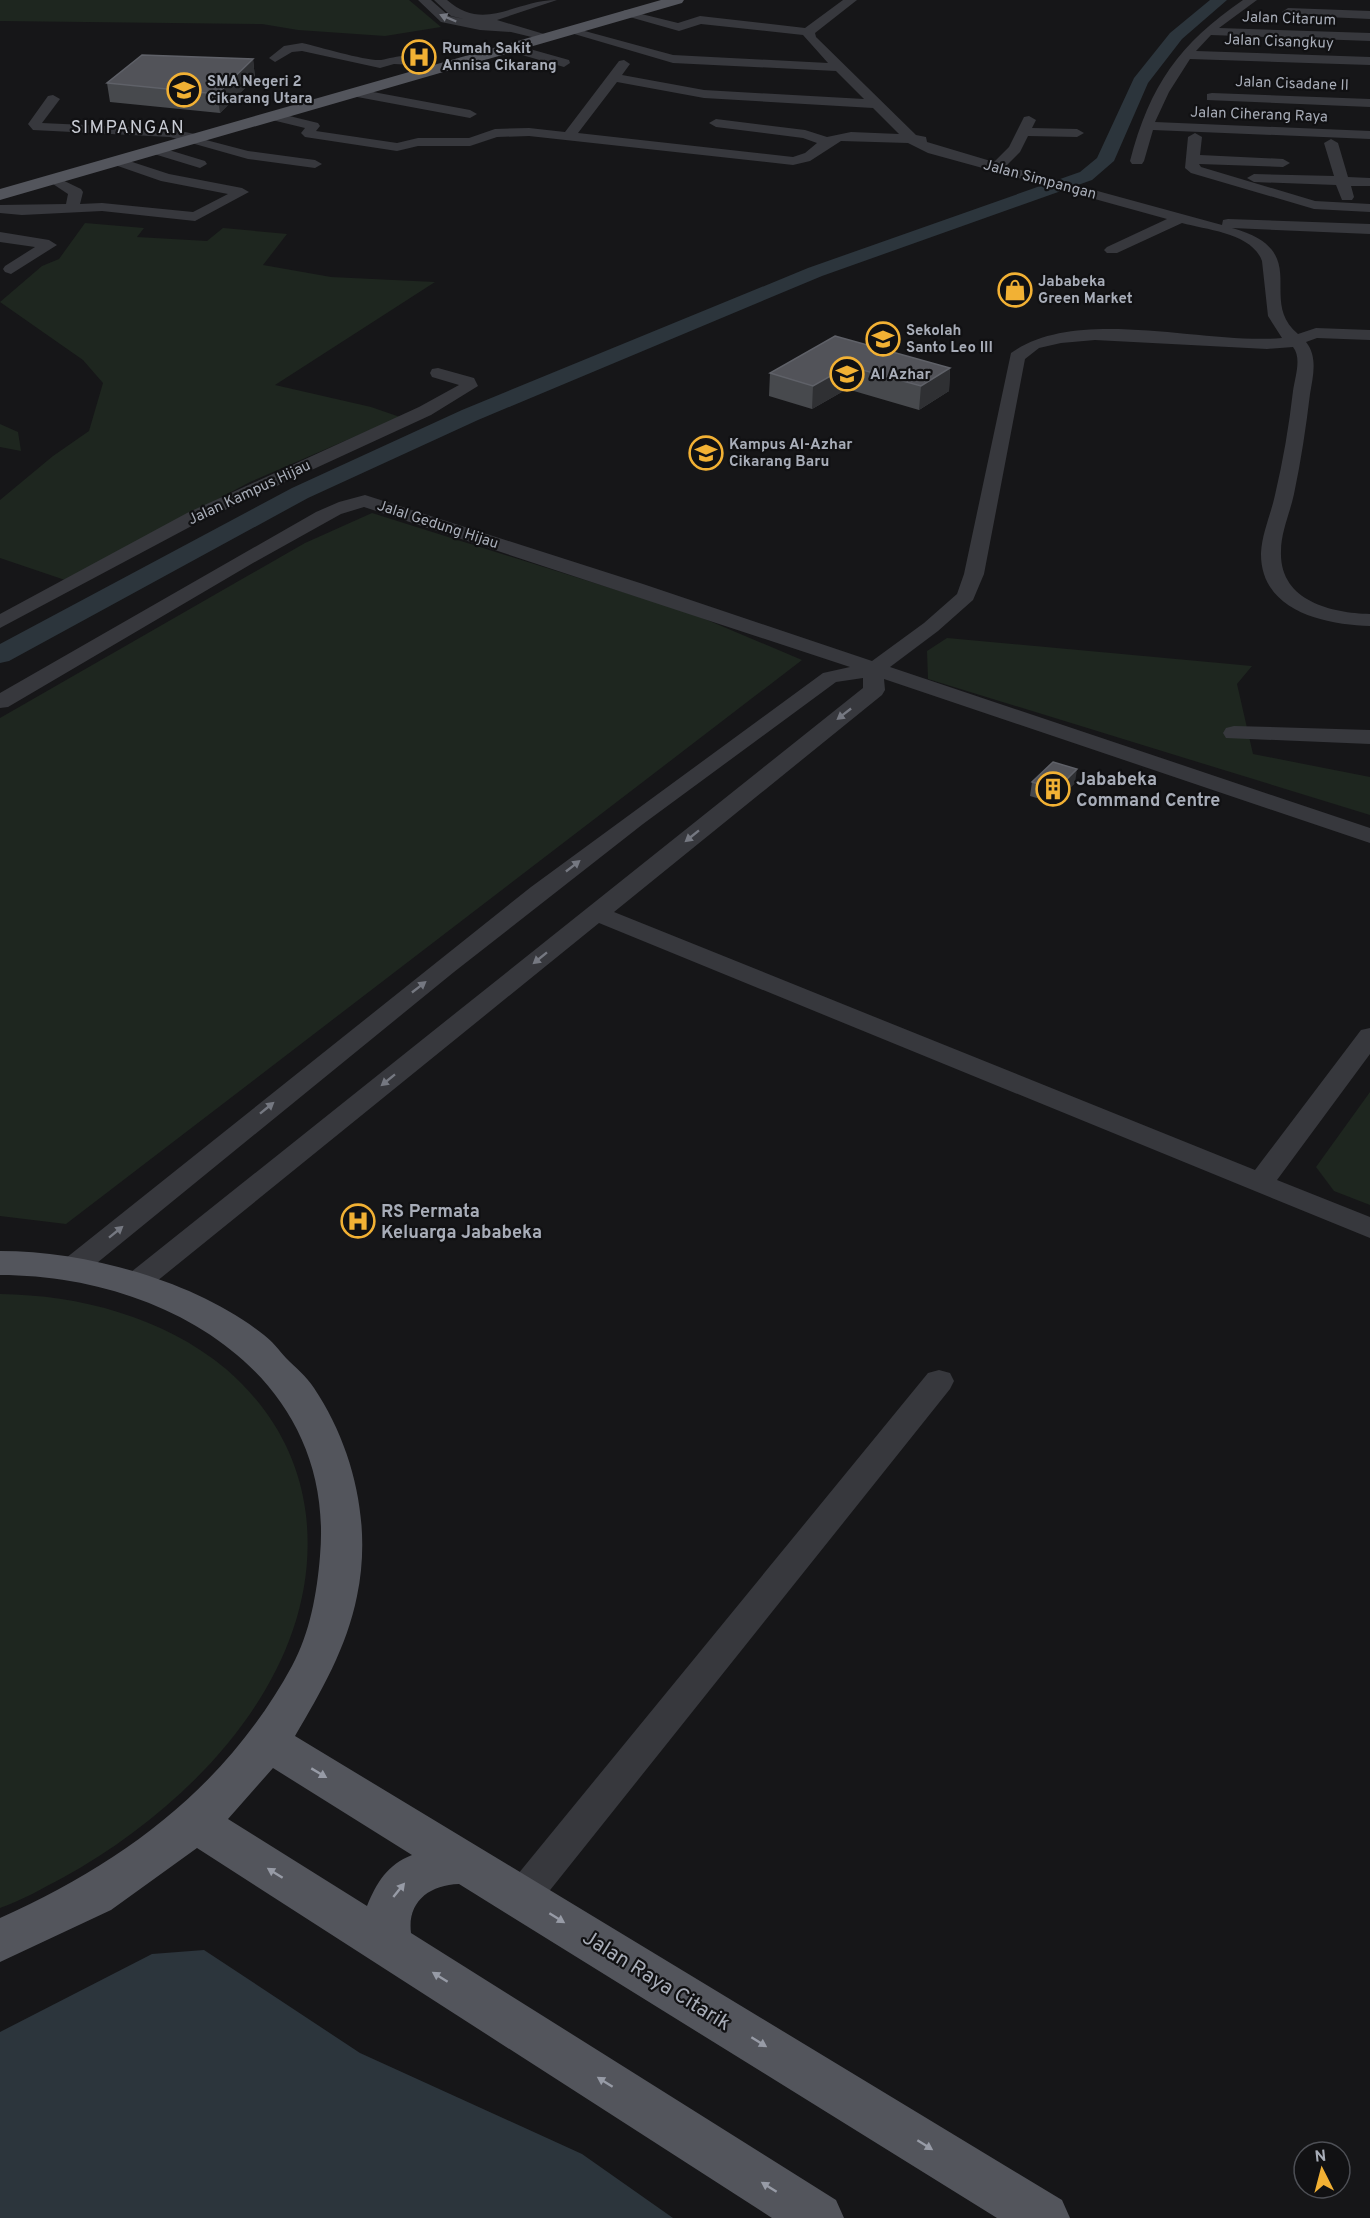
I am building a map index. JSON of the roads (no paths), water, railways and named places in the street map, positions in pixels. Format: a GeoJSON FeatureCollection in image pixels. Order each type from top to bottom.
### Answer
{"type":"FeatureCollection","features":[{"type":"Feature","properties":{"kind":"main road"},"geometry":{"type":"LineString","coordinates":[[0,195],[512,48],[548,37],[567,24],[590,25],[624,9],[645,9],[677,0]]}},
{"type":"Feature","properties":{"kind":"main road"},"geometry":{"type":"LineString","coordinates":[[0,1263],[71,1269],[136,1283],[188,1303],[234,1330],[273,1363],[311,1411],[336,1468],[345,1531],[337,1599],[312,1671],[269,1743],[195,1822],[97,1894],[0,1941]]}},
{"type":"Feature","properties":{"kind":"main road","name":"Jalan Raya Citarik"},"geometry":{"type":"LineString","coordinates":[[269,1743],[1044,2218]]}},
{"type":"Feature","properties":{"kind":"main road"},"geometry":{"type":"LineString","coordinates":[[195,1822],[818,2218]]}},
{"type":"Feature","properties":{"kind":"main road"},"geometry":{"type":"LineString","coordinates":[[389,1944],[386,1917],[398,1890],[415,1875],[435,1865],[466,1863]]}},
{"type":"Feature","properties":{"kind":"street"},"geometry":{"type":"LineString","coordinates":[[424,0],[445,19],[480,26],[511,27]]}},
{"type":"Feature","properties":{"kind":"street"},"geometry":{"type":"LineString","coordinates":[[440,0],[455,13],[548,37]]}},
{"type":"Feature","properties":{"kind":"street"},"geometry":{"type":"LineString","coordinates":[[485,20],[550,0]]}},
{"type":"Feature","properties":{"kind":"street"},"geometry":{"type":"LineString","coordinates":[[1288,21],[1300,1],[1370,4]]}},
{"type":"Feature","properties":{"kind":"street"},"geometry":{"type":"LineString","coordinates":[[1137,161],[1159,94],[1208,31],[1246,4]]}},
{"type":"Feature","properties":{"kind":"street"},"geometry":{"type":"LineString","coordinates":[[1246,4],[1248,39]]}},
{"type":"Feature","properties":{"kind":"street"},"geometry":{"type":"LineString","coordinates":[[624,9],[679,27],[700,20],[808,32],[834,11],[851,7]]}},
{"type":"Feature","properties":{"kind":"street"},"geometry":{"type":"LineString","coordinates":[[1288,21],[1370,15]]}},
{"type":"Feature","properties":{"kind":"street"},"geometry":{"type":"LineString","coordinates":[[1288,21],[1370,26]]}},
{"type":"Feature","properties":{"kind":"street"},"geometry":{"type":"LineString","coordinates":[[567,24],[660,56],[840,67]]}},
{"type":"Feature","properties":{"kind":"street","name":"Jalan Citarum"},"geometry":{"type":"LineString","coordinates":[[1208,31],[1248,39],[1370,38]]}},
{"type":"Feature","properties":{"kind":"street","name":"Jalan Simpangan"},"geometry":{"type":"LineString","coordinates":[[808,32],[819,48],[912,139],[933,150],[1028,174],[1245,236],[1262,245],[1269,255],[1273,304],[1277,318],[1285,331],[1296,340]]}},
{"type":"Feature","properties":{"kind":"street"},"geometry":{"type":"LineString","coordinates":[[1198,42],[1248,39],[1370,49]]}},
{"type":"Feature","properties":{"kind":"street"},"geometry":{"type":"LineString","coordinates":[[660,56],[679,46]]}},
{"type":"Feature","properties":{"kind":"street"},"geometry":{"type":"LineString","coordinates":[[795,46],[819,48]]}},
{"type":"Feature","properties":{"kind":"street"},"geometry":{"type":"LineString","coordinates":[[275,58],[288,49],[302,47],[380,64],[393,60],[447,67]]}},
{"type":"Feature","properties":{"kind":"street"},"geometry":{"type":"LineString","coordinates":[[512,48],[564,63]]}},
{"type":"Feature","properties":{"kind":"street"},"geometry":{"type":"LineString","coordinates":[[570,135],[627,62],[643,52]]}},
{"type":"Feature","properties":{"kind":"street","name":"Jalan Cisangkuy"},"geometry":{"type":"LineString","coordinates":[[1188,54],[1365,61]]}},
{"type":"Feature","properties":{"kind":"street"},"geometry":{"type":"LineString","coordinates":[[1225,66],[1368,75],[1365,61]]}},
{"type":"Feature","properties":{"kind":"street"},"geometry":{"type":"LineString","coordinates":[[735,76],[752,62]]}},
{"type":"Feature","properties":{"kind":"street"},"geometry":{"type":"LineString","coordinates":[[614,77],[704,93],[876,104]]}},
{"type":"Feature","properties":{"kind":"street"},"geometry":{"type":"LineString","coordinates":[[1203,117],[1218,82]]}},
{"type":"Feature","properties":{"kind":"street"},"geometry":{"type":"LineString","coordinates":[[1333,87],[1337,102]]}},
{"type":"Feature","properties":{"kind":"street"},"geometry":{"type":"LineString","coordinates":[[357,93],[471,114]]}},
{"type":"Feature","properties":{"kind":"street","name":"Jalan Cisadane II"},"geometry":{"type":"LineString","coordinates":[[1212,97],[1370,103]]}},
{"type":"Feature","properties":{"kind":"street"},"geometry":{"type":"LineString","coordinates":[[53,99],[35,124],[38,127],[170,133],[240,154],[326,158]]}},
{"type":"Feature","properties":{"kind":"street"},"geometry":{"type":"LineString","coordinates":[[1322,101],[1327,116]]}},
{"type":"Feature","properties":{"kind":"street"},"geometry":{"type":"LineString","coordinates":[[425,115],[442,107]]}},
{"type":"Feature","properties":{"kind":"street"},"geometry":{"type":"LineString","coordinates":[[277,117],[313,126],[308,133],[310,134],[397,147],[418,142],[470,142],[495,133],[570,135],[600,141],[799,161],[805,160],[830,141]]}},
{"type":"Feature","properties":{"kind":"street"},"geometry":{"type":"LineString","coordinates":[[104,130],[116,119]]}},
{"type":"Feature","properties":{"kind":"street"},"geometry":{"type":"LineString","coordinates":[[716,123],[804,134],[830,141],[856,136],[944,142]]}},
{"type":"Feature","properties":{"kind":"street"},"geometry":{"type":"LineString","coordinates":[[997,167],[1015,149],[1026,126],[1077,133]]}},
{"type":"Feature","properties":{"kind":"street","name":"Jalan Ciherang Raya"},"geometry":{"type":"LineString","coordinates":[[1147,126],[1370,135]]}},
{"type":"Feature","properties":{"kind":"street"},"geometry":{"type":"LineString","coordinates":[[298,176],[355,142]]}},
{"type":"Feature","properties":{"kind":"street"},"geometry":{"type":"LineString","coordinates":[[1193,147],[1240,146]]}},
{"type":"Feature","properties":{"kind":"street"},"geometry":{"type":"LineString","coordinates":[[1193,147],[1293,163]]}},
{"type":"Feature","properties":{"kind":"street"},"geometry":{"type":"LineString","coordinates":[[1193,147],[1193,169],[1216,177],[1296,201],[1350,208],[1370,208]]}},
{"type":"Feature","properties":{"kind":"street"},"geometry":{"type":"LineString","coordinates":[[1328,148],[1332,165],[1343,181],[1350,208]]}},
{"type":"Feature","properties":{"kind":"street"},"geometry":{"type":"LineString","coordinates":[[159,151],[200,164]]}},
{"type":"Feature","properties":{"kind":"street"},"geometry":{"type":"LineString","coordinates":[[0,208],[22,211],[102,207],[195,217],[242,192],[166,178],[120,162]]}},
{"type":"Feature","properties":{"kind":"street"},"geometry":{"type":"LineString","coordinates":[[1216,177],[1370,182]]}},
{"type":"Feature","properties":{"kind":"street"},"geometry":{"type":"LineString","coordinates":[[1294,179],[1296,201]]}},
{"type":"Feature","properties":{"kind":"street"},"geometry":{"type":"LineString","coordinates":[[54,180],[76,192],[72,208]]}},
{"type":"Feature","properties":{"kind":"street"},"geometry":{"type":"LineString","coordinates":[[1112,250],[1184,219],[1370,229]]}},
{"type":"Feature","properties":{"kind":"street"},"geometry":{"type":"LineString","coordinates":[[2,235],[49,245],[11,269]]}},
{"type":"Feature","properties":{"kind":"street"},"geometry":{"type":"LineString","coordinates":[[71,1269],[340,1048],[603,843],[830,677],[873,670],[931,627],[966,596],[1010,405],[1017,357],[1022,351],[1052,338],[1088,335],[1248,344],[1296,340],[1316,333],[1370,335]]}},
{"type":"Feature","properties":{"kind":"street"},"geometry":{"type":"LineString","coordinates":[[1296,340],[1303,347],[1306,356],[1282,507],[1273,544],[1273,568],[1286,593],[1301,606],[1334,617],[1370,620]]}},
{"type":"Feature","properties":{"kind":"street","name":"Jalan Kampus Hijau"},"geometry":{"type":"LineString","coordinates":[[0,622],[194,517],[425,411],[469,386],[468,382],[438,373]]}},
{"type":"Feature","properties":{"kind":"street","name":"Jalal Gedung Hijau"},"geometry":{"type":"LineString","coordinates":[[0,702],[222,572],[311,524],[361,501],[647,591],[873,670],[1370,836]]}},
{"type":"Feature","properties":{"kind":"street"},"geometry":{"type":"LineString","coordinates":[[136,1283],[874,690],[873,670]]}},
{"type":"Feature","properties":{"kind":"street"},"geometry":{"type":"LineString","coordinates":[[1234,733],[1370,737]]}},
{"type":"Feature","properties":{"kind":"street"},"geometry":{"type":"LineString","coordinates":[[596,913],[1370,1228]]}},
{"type":"Feature","properties":{"kind":"street"},"geometry":{"type":"LineString","coordinates":[[1261,1182],[1370,1036]]}},
{"type":"Feature","properties":{"kind":"street"},"geometry":{"type":"LineString","coordinates":[[522,1897],[939,1381]]}},
{"type":"Feature","properties":{"kind":"waterway"},"geometry":{"type":"LineString","coordinates":[[0,655],[300,493],[470,415],[815,272],[1086,176],[1105,161],[1140,82],[1176,36],[1219,0]]}},
{"type":"Feature","properties":{"kind":"place","name":"Rumah Sakit Annisa Cikarang"},"geometry":{"type":"Point","coordinates":[419,57]}},
{"type":"Feature","properties":{"kind":"place","name":"SMA Negeri 2 Cikarang Utara"},"geometry":{"type":"Point","coordinates":[184,90]}},
{"type":"Feature","properties":{"kind":"place","name":"Jababeka Green Market"},"geometry":{"type":"Point","coordinates":[1015,290]}},
{"type":"Feature","properties":{"kind":"place","name":"Sekolah Santo Leo III"},"geometry":{"type":"Point","coordinates":[883,339]}},
{"type":"Feature","properties":{"kind":"place","name":"Al Azhar"},"geometry":{"type":"Point","coordinates":[847,374]}},
{"type":"Feature","properties":{"kind":"place","name":"Kampus Al-Azhar Cikarang Baru"},"geometry":{"type":"Point","coordinates":[706,453]}},
{"type":"Feature","properties":{"kind":"place","name":"Jababeka Command Centre"},"geometry":{"type":"Point","coordinates":[1053,789]}},
{"type":"Feature","properties":{"kind":"place","name":"RS Permata Keluarga Jababeka"},"geometry":{"type":"Point","coordinates":[358,1221]}},
{"type":"Feature","properties":{"kind":"district","name":"SIMPANGAN"},"geometry":{"type":"Point","coordinates":[128,127]}}]}
